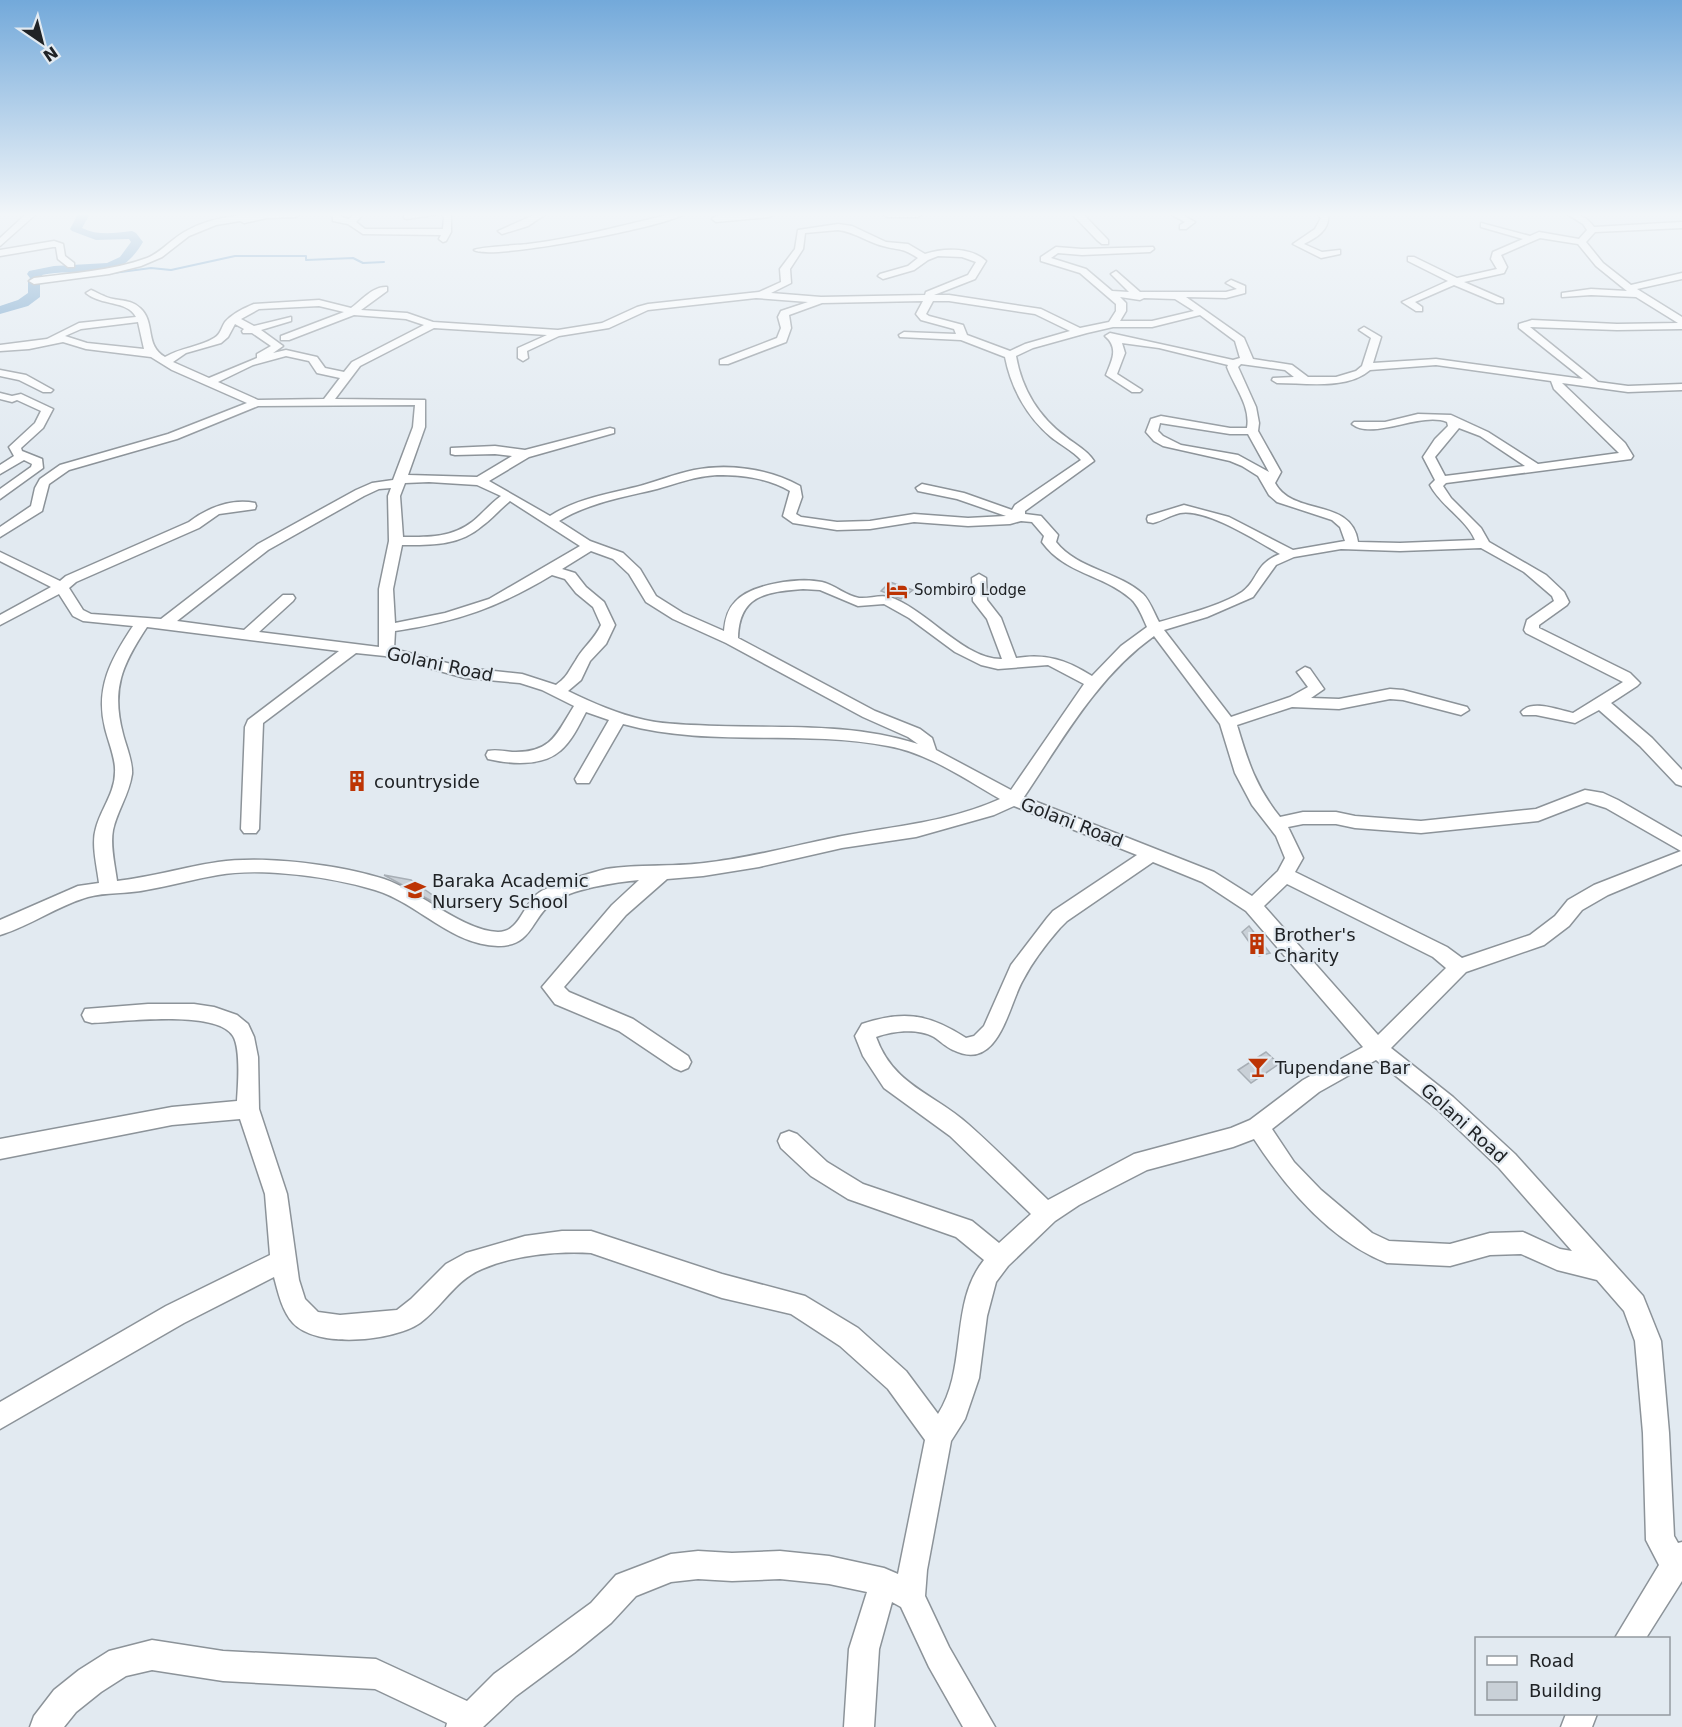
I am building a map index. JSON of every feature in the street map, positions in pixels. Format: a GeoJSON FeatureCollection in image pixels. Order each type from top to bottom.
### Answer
{"type":"FeatureCollection","features":[{"type":"Feature","properties":{"kind":"street"},"geometry":{"type":"LineString","coordinates":[[93,295],[100,299],[129,305],[137,310],[142,319],[147,345],[152,354]]}},
{"type":"Feature","properties":{"kind":"street"},"geometry":{"type":"LineString","coordinates":[[210,382],[281,344],[354,312],[373,295]]}},
{"type":"Feature","properties":{"kind":"street"},"geometry":{"type":"LineString","coordinates":[[217,341],[223,337],[226,328],[234,320],[252,307],[329,303],[354,312],[407,316],[432,325],[558,333],[605,326],[648,307],[756,295],[821,300],[957,299],[1038,311],[1078,332]]}},
{"type":"Feature","properties":{"kind":"street"},"geometry":{"type":"LineString","coordinates":[[931,295],[921,314],[925,318],[959,327],[962,337]]}},
{"type":"Feature","properties":{"kind":"street"},"geometry":{"type":"LineString","coordinates":[[1111,295],[1121,303],[1121,311],[1113,324]]}},
{"type":"Feature","properties":{"kind":"street"},"geometry":{"type":"LineString","coordinates":[[1116,295],[1140,297],[1187,295]]}},
{"type":"Feature","properties":{"kind":"street"},"geometry":{"type":"LineString","coordinates":[[1196,295],[1219,295]]}},
{"type":"Feature","properties":{"kind":"street"},"geometry":{"type":"LineString","coordinates":[[1419,309],[1407,302],[1424,295]]}},
{"type":"Feature","properties":{"kind":"street"},"geometry":{"type":"LineString","coordinates":[[1486,295],[1500,301]]}},
{"type":"Feature","properties":{"kind":"street"},"geometry":{"type":"LineString","coordinates":[[1640,295],[1682,321]]}},
{"type":"Feature","properties":{"kind":"street"},"geometry":{"type":"LineString","coordinates":[[329,303],[337,296]]}},
{"type":"Feature","properties":{"kind":"street"},"geometry":{"type":"LineString","coordinates":[[1177,296],[1236,336],[1240,340],[1246,359],[1250,362]]}},
{"type":"Feature","properties":{"kind":"street"},"geometry":{"type":"LineString","coordinates":[[724,362],[782,340],[786,328],[783,317],[785,313],[821,300]]}},
{"type":"Feature","properties":{"kind":"street"},"geometry":{"type":"LineString","coordinates":[[165,362],[182,351],[287,319],[305,303]]}},
{"type":"Feature","properties":{"kind":"street"},"geometry":{"type":"LineString","coordinates":[[1155,323],[1202,312]]}},
{"type":"Feature","properties":{"kind":"street"},"geometry":{"type":"LineString","coordinates":[[50,341],[56,335],[80,326],[142,319]]}},
{"type":"Feature","properties":{"kind":"street"},"geometry":{"type":"LineString","coordinates":[[281,344],[287,319]]}},
{"type":"Feature","properties":{"kind":"street"},"geometry":{"type":"LineString","coordinates":[[234,320],[281,344]]}},
{"type":"Feature","properties":{"kind":"street"},"geometry":{"type":"LineString","coordinates":[[1010,355],[1018,349],[1113,324],[1155,323],[1178,328]]}},
{"type":"Feature","properties":{"kind":"street"},"geometry":{"type":"LineString","coordinates":[[1594,383],[1523,326],[1543,323],[1617,327],[1682,326]]}},
{"type":"Feature","properties":{"kind":"street"},"geometry":{"type":"LineString","coordinates":[[326,404],[356,364],[367,356],[432,325]]}},
{"type":"Feature","properties":{"kind":"street"},"geometry":{"type":"LineString","coordinates":[[1364,330],[1376,337],[1368,367]]}},
{"type":"Feature","properties":{"kind":"street"},"geometry":{"type":"LineString","coordinates":[[523,358],[522,350],[558,333]]}},
{"type":"Feature","properties":{"kind":"street"},"geometry":{"type":"LineString","coordinates":[[904,335],[962,337],[1010,355]]}},
{"type":"Feature","properties":{"kind":"street"},"geometry":{"type":"LineString","coordinates":[[1136,390],[1111,375],[1120,353],[1113,337],[1159,345],[1234,363],[1250,362],[1288,367],[1304,379]]}},
{"type":"Feature","properties":{"kind":"street"},"geometry":{"type":"LineString","coordinates":[[0,348],[68,339],[86,346],[152,354],[256,403],[421,402],[419,427],[394,496],[396,542],[387,589],[386,652]]}},
{"type":"Feature","properties":{"kind":"street"},"geometry":{"type":"LineString","coordinates":[[261,359],[281,344],[300,339]]}},
{"type":"Feature","properties":{"kind":"street"},"geometry":{"type":"LineString","coordinates":[[249,363],[293,353],[313,359],[321,371],[348,376]]}},
{"type":"Feature","properties":{"kind":"street"},"geometry":{"type":"LineString","coordinates":[[1010,355],[1011,364],[1030,408],[1044,425],[1062,441],[1084,455],[1088,461],[1020,508],[1018,511],[1020,516]]}},
{"type":"Feature","properties":{"kind":"street"},"geometry":{"type":"LineString","coordinates":[[1276,380],[1341,379],[1360,373],[1368,367],[1436,362],[1504,373],[1639,389],[1682,387]]}},
{"type":"Feature","properties":{"kind":"street"},"geometry":{"type":"LineString","coordinates":[[1234,363],[1232,367],[1252,414],[1254,426],[1252,431],[1275,472],[1268,483]]}},
{"type":"Feature","properties":{"kind":"street"},"geometry":{"type":"LineString","coordinates":[[0,374],[22,377],[47,390]]}},
{"type":"Feature","properties":{"kind":"street"},"geometry":{"type":"LineString","coordinates":[[1483,544],[1481,534],[1453,510],[1438,492],[1436,485],[1442,480],[1628,455],[1558,387],[1555,378]]}},
{"type":"Feature","properties":{"kind":"street"},"geometry":{"type":"LineString","coordinates":[[0,495],[38,468],[38,462],[17,453],[15,447],[44,422],[47,409],[10,397]]}},
{"type":"Feature","properties":{"kind":"street"},"geometry":{"type":"LineString","coordinates":[[0,533],[37,508],[39,492],[44,482],[72,465],[140,448],[201,428],[256,403]]}},
{"type":"Feature","properties":{"kind":"street"},"geometry":{"type":"LineString","coordinates":[[1358,424],[1385,425],[1436,415],[1451,418],[1493,439],[1535,467]]}},
{"type":"Feature","properties":{"kind":"street"},"geometry":{"type":"LineString","coordinates":[[1442,480],[1437,475],[1430,457],[1438,442],[1455,425],[1451,418]]}},
{"type":"Feature","properties":{"kind":"street"},"geometry":{"type":"LineString","coordinates":[[1252,431],[1230,430],[1161,419],[1155,421],[1152,432],[1161,442],[1233,458],[1252,466],[1261,472],[1272,491],[1280,499],[1319,510],[1345,524],[1352,532],[1352,545]]}},
{"type":"Feature","properties":{"kind":"street"},"geometry":{"type":"LineString","coordinates":[[164,624],[263,547],[376,486],[398,481],[480,481],[525,454],[610,431]]}},
{"type":"Feature","properties":{"kind":"street"},"geometry":{"type":"LineString","coordinates":[[455,451],[495,450],[525,454]]}},
{"type":"Feature","properties":{"kind":"street"},"geometry":{"type":"LineString","coordinates":[[0,470],[23,456]]}},
{"type":"Feature","properties":{"kind":"street"},"geometry":{"type":"LineString","coordinates":[[549,522],[560,514],[591,502],[706,471],[736,472],[784,482],[796,489],[789,516],[813,524],[870,525],[914,518],[968,522],[1010,520],[1020,516]]}},
{"type":"Feature","properties":{"kind":"street","name":"Golani Road"},"geometry":{"type":"LineString","coordinates":[[480,481],[510,496],[590,546],[623,560],[635,572],[646,594],[652,600],[692,624],[731,640],[869,714],[914,733],[926,742],[929,753]]}},
{"type":"Feature","properties":{"kind":"street"},"geometry":{"type":"LineString","coordinates":[[922,488],[960,496],[1036,519],[1051,535],[1049,542],[1057,554],[1125,588],[1138,598],[1155,628],[1228,723],[1243,773],[1258,801],[1284,834],[1294,858],[1285,874],[1253,906]]}},
{"type":"Feature","properties":{"kind":"street"},"geometry":{"type":"LineString","coordinates":[[396,542],[448,541],[475,526],[494,507],[510,496]]}},
{"type":"Feature","properties":{"kind":"street"},"geometry":{"type":"LineString","coordinates":[[0,621],[88,570],[194,525],[209,513],[250,506]]}},
{"type":"Feature","properties":{"kind":"street"},"geometry":{"type":"LineString","coordinates":[[1154,519],[1184,509],[1196,512],[1239,528],[1291,554]]}},
{"type":"Feature","properties":{"kind":"street"},"geometry":{"type":"LineString","coordinates":[[0,928],[36,914],[76,893],[145,884],[219,868],[248,865],[293,868],[378,884],[399,892],[465,931],[497,939],[514,936],[521,931],[538,904],[558,891],[606,876],[714,868],[842,842],[916,831],[978,814],[1014,799],[1094,683],[1126,649],[1155,628],[1202,614],[1248,594],[1271,562],[1291,554],[1334,546],[1400,548],[1483,544],[1522,565],[1560,594],[1562,602],[1532,623],[1531,630],[1629,678],[1631,685],[1575,718],[1545,712],[1529,712]]}},
{"type":"Feature","properties":{"kind":"street"},"geometry":{"type":"LineString","coordinates":[[388,628],[408,625],[495,600],[552,570],[590,546]]}},
{"type":"Feature","properties":{"kind":"street","name":"Golani Road"},"geometry":{"type":"LineString","coordinates":[[0,555],[61,587],[75,609],[82,615],[95,619],[164,624],[386,652],[465,673],[522,680],[618,718],[646,725],[693,730],[850,735],[892,741],[929,753],[1014,799],[1154,853],[1208,877],[1253,906],[1377,1049],[1446,1103],[1507,1161],[1634,1304],[1648,1341],[1656,1433],[1660,1540],[1679,1560]]}},
{"type":"Feature","properties":{"kind":"street"},"geometry":{"type":"LineString","coordinates":[[552,570],[570,576],[581,590],[599,605],[608,625],[602,641],[583,660],[576,677],[557,692]]}},
{"type":"Feature","properties":{"kind":"street"},"geometry":{"type":"LineString","coordinates":[[979,578],[980,601],[994,618],[1010,662]]}},
{"type":"Feature","properties":{"kind":"street"},"geometry":{"type":"LineString","coordinates":[[731,640],[730,628],[741,602],[753,596],[791,585],[805,584],[828,589],[855,602],[888,600],[904,608],[944,638],[989,663],[1040,660],[1056,662],[1094,683]]}},
{"type":"Feature","properties":{"kind":"street"},"geometry":{"type":"LineString","coordinates":[[248,635],[288,597]]}},
{"type":"Feature","properties":{"kind":"street"},"geometry":{"type":"LineString","coordinates":[[109,887],[103,839],[104,829],[120,792],[123,771],[110,716],[109,691],[130,641],[142,623]]}},
{"type":"Feature","properties":{"kind":"street"},"geometry":{"type":"LineString","coordinates":[[250,829],[253,727],[256,720],[351,649]]}},
{"type":"Feature","properties":{"kind":"street"},"geometry":{"type":"LineString","coordinates":[[1228,723],[1291,702],[1316,689],[1305,672]]}},
{"type":"Feature","properties":{"kind":"street"},"geometry":{"type":"LineString","coordinates":[[1291,702],[1339,704],[1379,696],[1403,695],[1461,710]]}},
{"type":"Feature","properties":{"kind":"street"},"geometry":{"type":"LineString","coordinates":[[1600,702],[1646,742],[1682,780]]}},
{"type":"Feature","properties":{"kind":"street"},"geometry":{"type":"LineString","coordinates":[[494,755],[504,759],[529,757],[554,748],[583,704]]}},
{"type":"Feature","properties":{"kind":"street"},"geometry":{"type":"LineString","coordinates":[[583,778],[618,718]]}},
{"type":"Feature","properties":{"kind":"street"},"geometry":{"type":"LineString","coordinates":[[1275,824],[1303,818],[1329,818],[1420,827],[1538,815],[1585,796],[1597,797],[1612,804],[1682,845]]}},
{"type":"Feature","properties":{"kind":"street"},"geometry":{"type":"LineString","coordinates":[[1047,1215],[958,1129],[891,1082],[870,1050],[865,1036],[870,1030],[913,1023],[934,1028],[962,1046],[974,1046],[985,1039],[991,1030],[1013,979],[1049,927],[1060,916],[1154,853]]}},
{"type":"Feature","properties":{"kind":"street"},"geometry":{"type":"LineString","coordinates":[[980,1727],[939,1657],[911,1597],[913,1570],[939,1437],[956,1410],[966,1378],[975,1316],[985,1277],[1000,1258],[1047,1215],[1071,1198],[1142,1161],[1233,1137],[1258,1127],[1311,1086],[1377,1049],[1459,967],[1537,940],[1562,921],[1575,905],[1601,890],[1682,857]]}},
{"type":"Feature","properties":{"kind":"street"},"geometry":{"type":"LineString","coordinates":[[662,873],[644,886],[619,910],[552,987],[562,998],[626,1025],[681,1062]]}},
{"type":"Feature","properties":{"kind":"street"},"geometry":{"type":"LineString","coordinates":[[1285,874],[1440,952],[1459,967]]}},
{"type":"Feature","properties":{"kind":"street"},"geometry":{"type":"LineString","coordinates":[[92,1015],[116,1016],[155,1011],[221,1017],[241,1029],[248,1066],[248,1109],[276,1194],[283,1261],[291,1298],[300,1314],[311,1322],[331,1329],[376,1325],[403,1319],[435,1294],[450,1275],[464,1265],[510,1249],[577,1240],[591,1242],[722,1286],[796,1304],[849,1337],[897,1380],[939,1437]]}},
{"type":"Feature","properties":{"kind":"street"},"geometry":{"type":"LineString","coordinates":[[0,1149],[172,1116],[248,1109]]}},
{"type":"Feature","properties":{"kind":"street"},"geometry":{"type":"LineString","coordinates":[[1258,1127],[1286,1169],[1313,1197],[1364,1241],[1387,1251],[1450,1255],[1490,1244],[1523,1243],[1557,1259],[1603,1270]]}},
{"type":"Feature","properties":{"kind":"street"},"geometry":{"type":"LineString","coordinates":[[789,1142],[819,1169],[856,1192],[964,1229],[1000,1258]]}},
{"type":"Feature","properties":{"kind":"street"},"geometry":{"type":"LineString","coordinates":[[0,1416],[193,1306],[283,1261]]}},
{"type":"Feature","properties":{"kind":"street"},"geometry":{"type":"LineString","coordinates":[[1631,1637],[1679,1560]]}},
{"type":"Feature","properties":{"kind":"street"},"geometry":{"type":"LineString","coordinates":[[45,1727],[65,1701],[90,1681],[120,1662],[152,1655],[223,1666],[376,1674],[465,1722],[505,1685],[601,1614],[626,1585],[671,1568],[698,1565],[732,1567],[780,1565],[829,1570],[884,1582],[911,1597]]}},
{"type":"Feature","properties":{"kind":"street"},"geometry":{"type":"LineString","coordinates":[[859,1727],[864,1649],[884,1582]]}},
{"type":"Feature","properties":{"kind":"building","name":"Sombiro Lodge"},"geometry":{"type":"Polygon","coordinates":[[[890,582],[913,590],[901,599],[881,591],[890,582]]]}},
{"type":"Feature","properties":{"kind":"building","name":"Baraka Academic Nursery School"},"geometry":{"type":"Polygon","coordinates":[[[384,875],[411,880],[441,901],[437,904],[384,875]]]}},
{"type":"Feature","properties":{"kind":"building","name":"Brother's Charity"},"geometry":{"type":"Polygon","coordinates":[[[1249,926],[1270,953],[1259,956],[1242,932],[1249,926]]]}},
{"type":"Feature","properties":{"kind":"building","name":"Tupendane Bar"},"geometry":{"type":"Polygon","coordinates":[[[1266,1052],[1279,1064],[1251,1083],[1238,1070],[1266,1052]]]}},
{"type":"Feature","properties":{"kind":"waterway"},"geometry":{"type":"LineString","coordinates":[[0,310],[23,303],[34,295]]}},
{"type":"Feature","properties":{"kind":"place","name":"Sombiro Lodge"},"geometry":{"type":"Point","coordinates":[897,590]}},
{"type":"Feature","properties":{"kind":"place","name":"countryside"},"geometry":{"type":"Point","coordinates":[357,781]}},
{"type":"Feature","properties":{"kind":"place","name":"Baraka Academic Nursery School"},"geometry":{"type":"Point","coordinates":[415,890]}},
{"type":"Feature","properties":{"kind":"place","name":"Brother's Charity"},"geometry":{"type":"Point","coordinates":[1257,944]}},
{"type":"Feature","properties":{"kind":"place","name":"Tupendane Bar"},"geometry":{"type":"Point","coordinates":[1258,1067]}}]}
